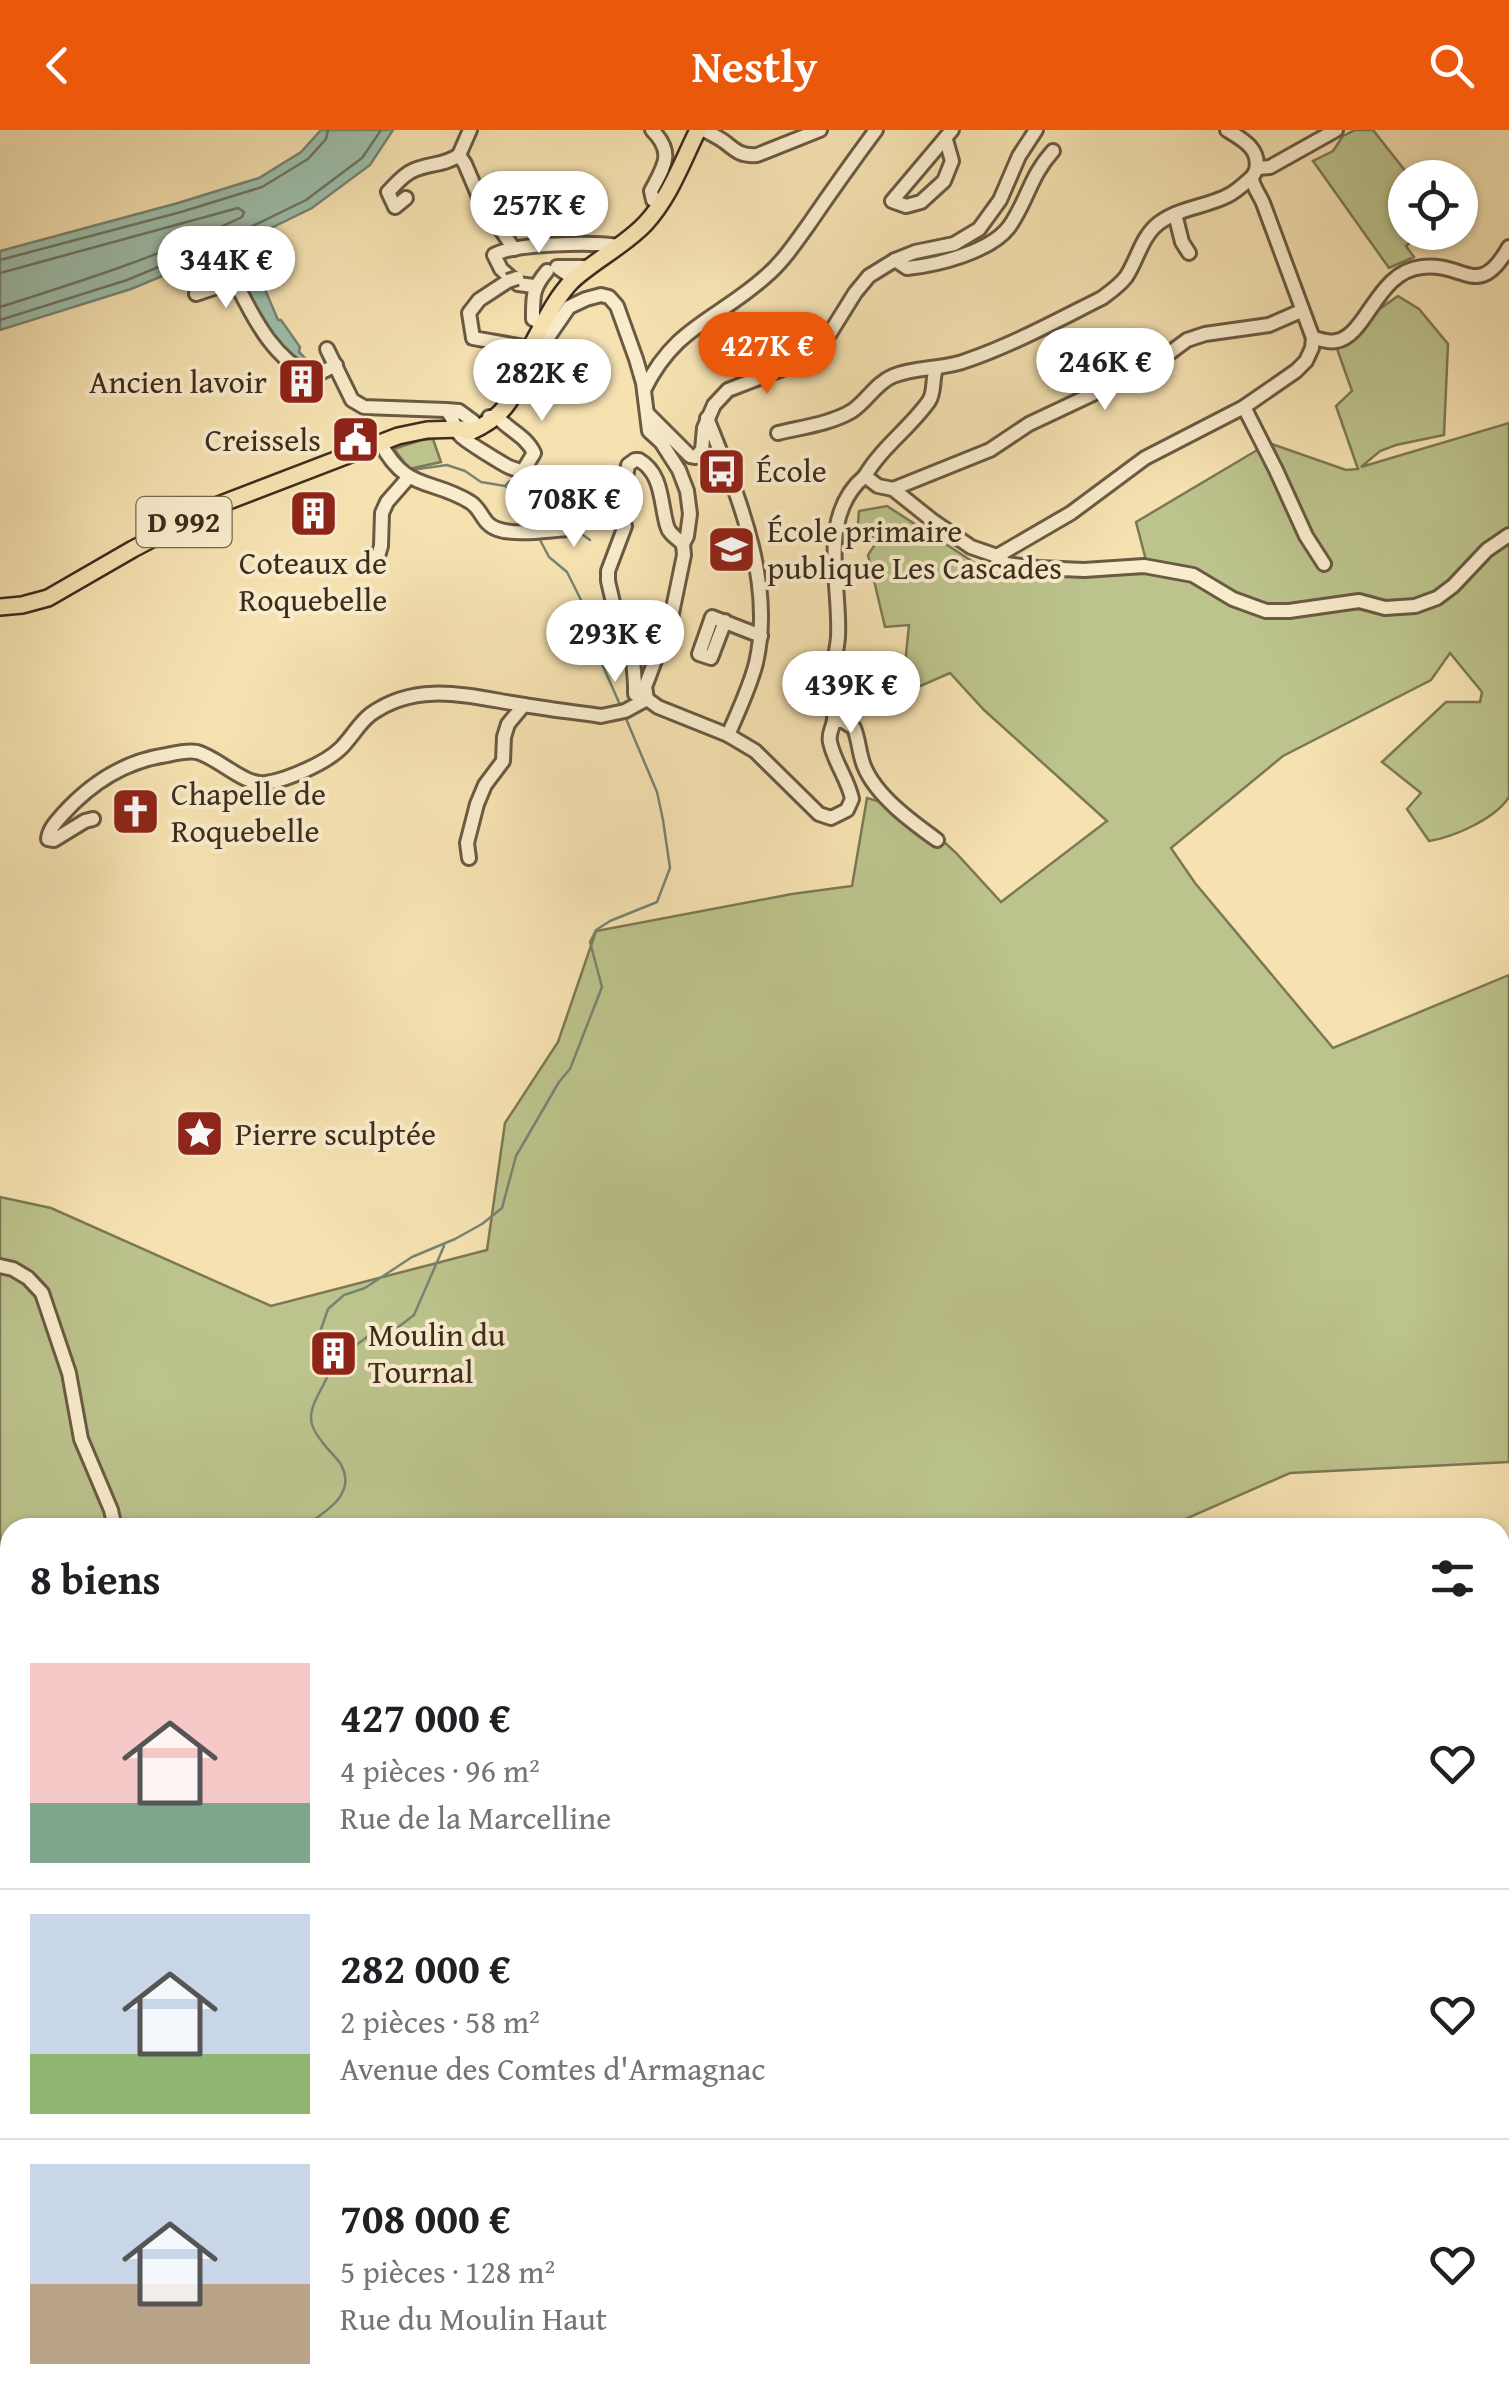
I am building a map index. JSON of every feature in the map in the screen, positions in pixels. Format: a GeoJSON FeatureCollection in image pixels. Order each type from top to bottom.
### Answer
{"type":"FeatureCollection","features":[{"type":"Feature","properties":{"kind":"main road"},"geometry":{"type":"LineString","coordinates":[[475,423],[498,405],[556,300],[589,267],[644,224],[661,204],[701,130]]}},
{"type":"Feature","properties":{"kind":"main road","name":"D 992"},"geometry":{"type":"LineString","coordinates":[[0,606],[48,598],[200,514],[380,442],[411,432],[475,423]]}},
{"type":"Feature","properties":{"kind":"street"},"geometry":{"type":"LineString","coordinates":[[400,202],[388,192],[409,172],[448,163],[459,155],[470,130]]}},
{"type":"Feature","properties":{"kind":"street"},"geometry":{"type":"LineString","coordinates":[[652,130],[663,141],[666,160],[651,191],[653,200],[661,204]]}},
{"type":"Feature","properties":{"kind":"street"},"geometry":{"type":"LineString","coordinates":[[701,130],[722,136],[730,149],[740,154],[757,155],[820,130]]}},
{"type":"Feature","properties":{"kind":"street"},"geometry":{"type":"LineString","coordinates":[[644,390],[672,346],[765,277],[786,256],[876,130]]}},
{"type":"Feature","properties":{"kind":"street"},"geometry":{"type":"LineString","coordinates":[[648,414],[690,456],[696,457],[702,450],[707,418],[728,390],[808,360],[869,276],[895,260],[954,244],[979,229],[1000,200],[1019,156],[1036,130]]}},
{"type":"Feature","properties":{"kind":"street"},"geometry":{"type":"LineString","coordinates":[[997,556],[1071,513],[1144,458],[1244,407],[1306,361],[1312,338],[1254,173],[1256,158],[1250,145],[1227,130]]}},
{"type":"Feature","properties":{"kind":"street"},"geometry":{"type":"LineString","coordinates":[[778,434],[837,418],[895,375],[970,360],[1102,298],[1127,275],[1138,250],[1160,222],[1230,195],[1254,173],[1336,130]]}},
{"type":"Feature","properties":{"kind":"street"},"geometry":{"type":"LineString","coordinates":[[949,135],[952,161],[944,182],[921,202],[906,206],[892,200],[931,156],[949,135]]}},
{"type":"Feature","properties":{"kind":"street"},"geometry":{"type":"LineString","coordinates":[[895,260],[908,268],[930,266],[959,258],[999,236],[1009,227],[1038,167],[1053,151]]}},
{"type":"Feature","properties":{"kind":"street"},"geometry":{"type":"LineString","coordinates":[[459,155],[479,197],[514,248]]}},
{"type":"Feature","properties":{"kind":"street"},"geometry":{"type":"LineString","coordinates":[[1175,214],[1189,253]]}},
{"type":"Feature","properties":{"kind":"street"},"geometry":{"type":"LineString","coordinates":[[534,286],[518,284],[501,269],[494,254],[514,248],[623,242]]}},
{"type":"Feature","properties":{"kind":"street"},"geometry":{"type":"LineString","coordinates":[[1312,338],[1335,342],[1345,337],[1401,274],[1422,267],[1483,276],[1494,270],[1509,247]]}},
{"type":"Feature","properties":{"kind":"street"},"geometry":{"type":"LineString","coordinates":[[589,267],[552,269],[512,279],[478,300],[465,315],[474,338],[549,336],[569,307],[586,298],[609,297],[636,359],[649,431],[679,470],[690,514],[671,618],[647,678],[646,696],[663,710],[729,733],[755,751],[819,814],[831,818],[847,810],[852,799],[829,737],[834,721],[830,690],[838,625],[833,551],[843,508],[876,457],[930,400],[936,369]]}},
{"type":"Feature","properties":{"kind":"street"},"geometry":{"type":"LineString","coordinates":[[536,337],[532,319],[534,286],[552,269]]}},
{"type":"Feature","properties":{"kind":"street"},"geometry":{"type":"LineString","coordinates":[[552,269],[574,280]]}},
{"type":"Feature","properties":{"kind":"street"},"geometry":{"type":"LineString","coordinates":[[196,294],[234,286],[274,348],[294,368],[312,377],[336,365]]}},
{"type":"Feature","properties":{"kind":"street"},"geometry":{"type":"LineString","coordinates":[[893,489],[990,450],[1029,424],[1152,366],[1187,340],[1269,325],[1301,312]]}},
{"type":"Feature","properties":{"kind":"street"},"geometry":{"type":"LineString","coordinates":[[327,348],[352,400],[364,406],[446,410],[452,416],[510,431],[528,440],[534,452],[523,471]]}},
{"type":"Feature","properties":{"kind":"street"},"geometry":{"type":"LineString","coordinates":[[1244,407],[1306,536],[1324,564]]}},
{"type":"Feature","properties":{"kind":"street"},"geometry":{"type":"LineString","coordinates":[[707,418],[742,512],[761,588],[755,666],[729,733]]}},
{"type":"Feature","properties":{"kind":"street"},"geometry":{"type":"LineString","coordinates":[[475,423],[463,439],[509,467],[523,471],[584,515],[598,520],[616,513],[628,466],[634,460],[644,462],[661,493],[668,530],[683,544]]}},
{"type":"Feature","properties":{"kind":"street"},"geometry":{"type":"LineString","coordinates":[[380,442],[386,455],[408,478],[475,504],[485,523],[498,529],[569,529],[584,515]]}},
{"type":"Feature","properties":{"kind":"street"},"geometry":{"type":"LineString","coordinates":[[864,476],[878,486],[893,489],[933,522],[1006,564],[1084,570],[1144,566],[1193,575],[1233,599],[1266,611],[1358,601],[1385,608],[1415,606],[1454,586],[1487,550],[1509,535]]}},
{"type":"Feature","properties":{"kind":"street"},"geometry":{"type":"LineString","coordinates":[[376,562],[382,514],[408,478]]}},
{"type":"Feature","properties":{"kind":"street"},"geometry":{"type":"LineString","coordinates":[[616,513],[625,526],[608,581],[618,624],[633,626],[630,647],[636,670],[636,694],[646,696]]}},
{"type":"Feature","properties":{"kind":"street"},"geometry":{"type":"LineString","coordinates":[[725,621],[760,636]]}},
{"type":"Feature","properties":{"kind":"street"},"geometry":{"type":"LineString","coordinates":[[93,818],[54,840],[48,839],[48,833],[82,793],[127,766],[158,756],[197,752],[250,781],[271,782],[338,752],[366,717],[399,699],[436,692],[455,693],[601,716],[622,712],[646,696]]}},
{"type":"Feature","properties":{"kind":"street"},"geometry":{"type":"LineString","coordinates":[[469,858],[467,843],[476,804],[503,761],[508,724],[524,705]]}},
{"type":"Feature","properties":{"kind":"street"},"geometry":{"type":"LineString","coordinates":[[834,721],[854,728],[864,766],[874,782],[904,816],[937,840]]}},
{"type":"Feature","properties":{"kind":"street"},"geometry":{"type":"LineString","coordinates":[[0,1266],[28,1278],[42,1293],[70,1373],[81,1439],[112,1518]]}},
{"type":"Feature","properties":{"kind":"green space"},"geometry":{"type":"Polygon","coordinates":[[[1355,130],[1373,130],[1397,160],[1388,160],[1388,250],[1409,250],[1414,257],[1389,268],[1313,161],[1333,151],[1343,136],[1355,130]]]}},
{"type":"Feature","properties":{"kind":"green space"},"geometry":{"type":"Polygon","coordinates":[[[1398,296],[1419,309],[1448,344],[1444,435],[1380,451],[1361,467],[1509,423],[1509,797],[1494,813],[1473,826],[1429,841],[1407,809],[1421,793],[1382,762],[1446,702],[1480,702],[1482,692],[1450,653],[1431,680],[1283,756],[1171,848],[1195,883],[1333,1048],[1509,975],[1509,1462],[1290,1473],[1188,1518],[0,1518],[0,1197],[51,1208],[271,1306],[487,1250],[505,1123],[558,1042],[596,931],[852,886],[867,798],[910,810],[1001,902],[1107,821],[984,710],[950,673],[902,694],[909,625],[885,627],[868,555],[876,543],[873,537],[857,536],[859,511],[887,506],[992,574],[1147,564],[1136,522],[1269,443],[1346,470],[1358,469],[1336,406],[1352,391],[1336,346],[1361,333],[1374,313],[1398,296]]]}},
{"type":"Feature","properties":{"kind":"green space"},"geometry":{"type":"Polygon","coordinates":[[[433,439],[441,462],[409,469],[394,449],[421,440],[433,439]]]}},
{"type":"Feature","properties":{"kind":"water"},"geometry":{"type":"Polygon","coordinates":[[[321,130],[393,130],[370,165],[312,208],[230,248],[131,289],[0,330],[0,251],[259,178],[301,152],[321,130]]]}},
{"type":"Feature","properties":{"kind":"water"},"geometry":{"type":"Polygon","coordinates":[[[261,280],[278,320],[309,362],[303,370],[278,351],[244,289],[261,280]]]}},
{"type":"Feature","properties":{"kind":"waterway"},"geometry":{"type":"LineString","coordinates":[[231,249],[253,284]]}},
{"type":"Feature","properties":{"kind":"waterway"},"geometry":{"type":"LineString","coordinates":[[411,470],[447,465],[481,482],[505,486],[524,498],[536,526]]}},
{"type":"Feature","properties":{"kind":"waterway"},"geometry":{"type":"LineString","coordinates":[[506,485],[510,481],[567,522]]}},
{"type":"Feature","properties":{"kind":"waterway"},"geometry":{"type":"LineString","coordinates":[[576,530],[590,540]]}},
{"type":"Feature","properties":{"kind":"waterway"},"geometry":{"type":"LineString","coordinates":[[539,538],[549,557],[567,572],[595,620],[602,664],[621,707]]}},
{"type":"Feature","properties":{"kind":"waterway"},"geometry":{"type":"LineString","coordinates":[[316,1518],[336,1502],[345,1484],[340,1463],[318,1437],[311,1421],[328,1375],[319,1351],[319,1335],[328,1309],[344,1295],[365,1288],[412,1257],[455,1239],[502,1208],[516,1156],[570,1069],[602,987],[590,942],[596,930],[657,902],[670,868],[663,820],[657,792],[624,714]]}},
{"type":"Feature","properties":{"kind":"waterway"},"geometry":{"type":"LineString","coordinates":[[329,1374],[371,1334],[397,1328],[414,1315],[444,1246]]}},
{"type":"Feature","properties":{"kind":"place","name":"Ancien lavoir"},"geometry":{"type":"Point","coordinates":[302,382]}},
{"type":"Feature","properties":{"kind":"place","name":"Creissels"},"geometry":{"type":"Point","coordinates":[356,440]}},
{"type":"Feature","properties":{"kind":"place","name":"École"},"geometry":{"type":"Point","coordinates":[721,471]}},
{"type":"Feature","properties":{"kind":"place","name":"Coteaux de Roquebelle"},"geometry":{"type":"Point","coordinates":[313,513]}},
{"type":"Feature","properties":{"kind":"place","name":"École primaire publique Les Cascades"},"geometry":{"type":"Point","coordinates":[732,549]}},
{"type":"Feature","properties":{"kind":"place","name":"Chapelle de Roquebelle"},"geometry":{"type":"Point","coordinates":[136,812]}},
{"type":"Feature","properties":{"kind":"place","name":"Pierre sculptée"},"geometry":{"type":"Point","coordinates":[200,1134]}},
{"type":"Feature","properties":{"kind":"place","name":"Moulin du Tournal"},"geometry":{"type":"Point","coordinates":[333,1353]}}]}
